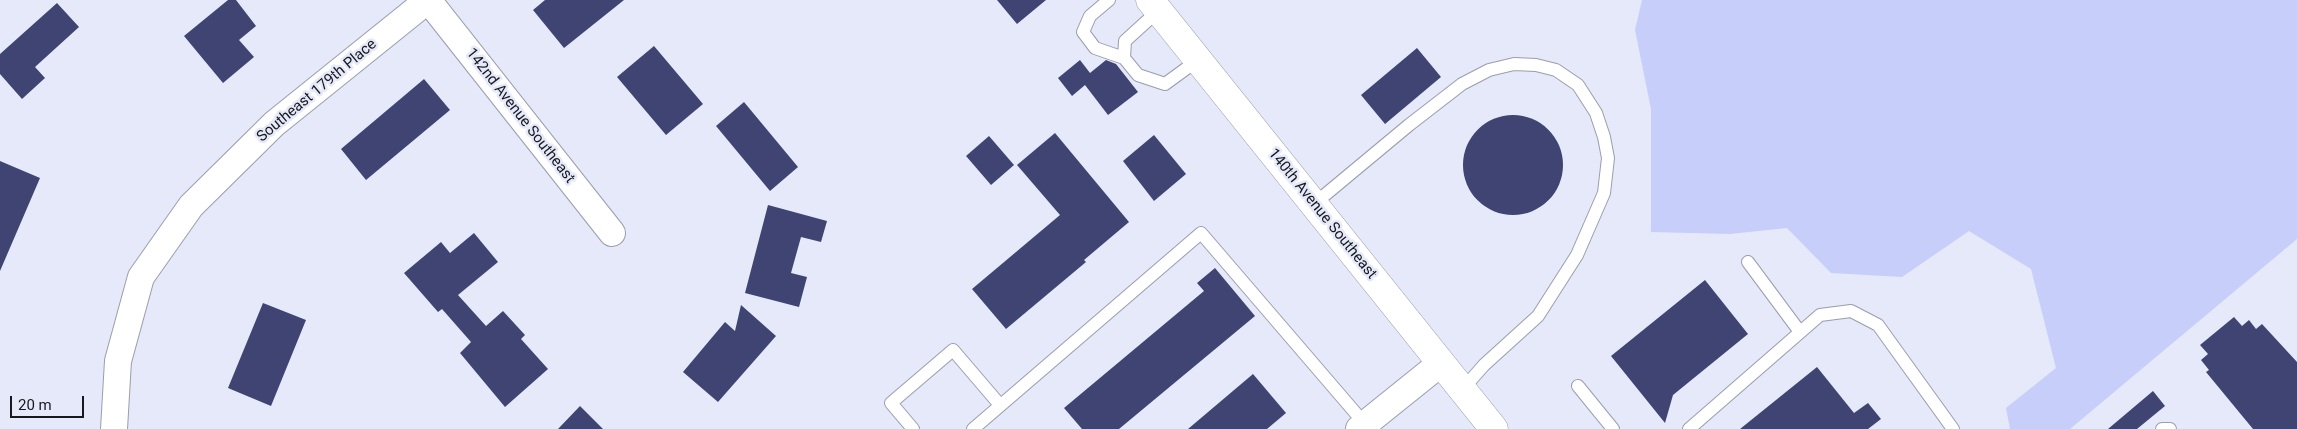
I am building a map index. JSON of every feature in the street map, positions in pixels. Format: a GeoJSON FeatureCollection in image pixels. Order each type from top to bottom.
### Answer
{"type":"FeatureCollection","features":[{"type":"Feature","properties":{"kind":"main road","name":"140th Avenue Southeast"},"geometry":{"type":"LineString","coordinates":[[1154,5],[1494,429]]}},
{"type":"Feature","properties":{"kind":"street","name":"142nd Avenue Southeast"},"geometry":{"type":"LineString","coordinates":[[428,0],[612,233]]}},
{"type":"Feature","properties":{"kind":"street","name":"Southeast 179th Place"},"geometry":{"type":"LineString","coordinates":[[114,429],[118,361],[141,277],[192,206],[274,124],[428,0]]}},
{"type":"Feature","properties":{"kind":"street"},"geometry":{"type":"LineString","coordinates":[[1362,427],[1441,363]]}},
{"type":"Feature","properties":{"kind":"lane"},"geometry":{"type":"LineString","coordinates":[[1109,0],[1090,16],[1083,32],[1095,48],[1124,58],[1138,75],[1165,84],[1198,60]]}},
{"type":"Feature","properties":{"kind":"lane"},"geometry":{"type":"LineString","coordinates":[[1124,58],[1125,41],[1154,5]]}},
{"type":"Feature","properties":{"kind":"lane"},"geometry":{"type":"LineString","coordinates":[[1314,204],[1454,90],[1489,70],[1514,64],[1536,65],[1556,70],[1578,84],[1596,113],[1604,137],[1608,158],[1604,193],[1577,255],[1538,316],[1484,365],[1462,390]]}},
{"type":"Feature","properties":{"kind":"lane"},"geometry":{"type":"LineString","coordinates":[[973,429],[1201,233],[1362,427]]}},
{"type":"Feature","properties":{"kind":"lane"},"geometry":{"type":"LineString","coordinates":[[1748,262],[1800,332]]}},
{"type":"Feature","properties":{"kind":"lane"},"geometry":{"type":"LineString","coordinates":[[1689,429],[1820,315],[1851,311],[1878,325],[1953,429]]}},
{"type":"Feature","properties":{"kind":"lane"},"geometry":{"type":"LineString","coordinates":[[913,429],[891,403],[953,350],[1000,405]]}},
{"type":"Feature","properties":{"kind":"lane"},"geometry":{"type":"LineString","coordinates":[[1578,386],[1612,429]]}},
{"type":"Feature","properties":{"kind":"lane"},"geometry":{"type":"LineString","coordinates":[[2162,429],[2170,429]]}},
{"type":"Feature","properties":{"kind":"shaded area"},"geometry":{"type":"Polygon","coordinates":[[[1642,0],[2297,0],[2297,239],[2070,429],[2010,429],[2006,408],[2056,368],[2031,269],[1969,231],[1902,277],[1831,273],[1787,228],[1730,234],[1651,232],[1651,109],[1635,30],[1642,0]]]}},
{"type":"Feature","properties":{"kind":"building"},"geometry":{"type":"Polygon","coordinates":[[[228,0],[236,0],[256,26],[239,40],[254,57],[223,83],[184,36],[228,0]]]}},
{"type":"Feature","properties":{"kind":"building"},"geometry":{"type":"Polygon","coordinates":[[[545,0],[624,0],[564,48],[533,10],[545,0]]]}},
{"type":"Feature","properties":{"kind":"building"},"geometry":{"type":"Polygon","coordinates":[[[997,0],[1046,0],[1017,24],[997,0]]]}},
{"type":"Feature","properties":{"kind":"building"},"geometry":{"type":"Polygon","coordinates":[[[57,3],[79,27],[35,67],[45,78],[22,99],[0,74],[0,54],[57,3]]]}},
{"type":"Feature","properties":{"kind":"building"},"geometry":{"type":"Polygon","coordinates":[[[654,46],[703,104],[666,135],[617,77],[654,46]]]}},
{"type":"Feature","properties":{"kind":"building"},"geometry":{"type":"Polygon","coordinates":[[[1417,48],[1441,77],[1385,124],[1361,95],[1417,48]]]}},
{"type":"Feature","properties":{"kind":"building"},"geometry":{"type":"Polygon","coordinates":[[[1080,60],[1090,73],[1106,60],[1116,64],[1138,92],[1108,115],[1085,85],[1072,96],[1058,78],[1080,60]]]}},
{"type":"Feature","properties":{"kind":"building"},"geometry":{"type":"Polygon","coordinates":[[[424,79],[450,110],[366,180],[341,149],[424,79]]]}},
{"type":"Feature","properties":{"kind":"building"},"geometry":{"type":"Polygon","coordinates":[[[744,102],[798,167],[770,191],[716,126],[744,102]]]}},
{"type":"Feature","properties":{"kind":"building"},"geometry":{"type":"Polygon","coordinates":[[[1513,115],[1532,118],[1549,129],[1560,146],[1563,165],[1560,184],[1549,201],[1532,212],[1513,215],[1494,212],[1477,201],[1466,184],[1463,165],[1466,146],[1477,129],[1494,118],[1513,115]]]}},
{"type":"Feature","properties":{"kind":"building"},"geometry":{"type":"Polygon","coordinates":[[[1055,133],[1129,222],[1084,260],[1086,262],[1006,329],[972,289],[1060,215],[1017,165],[1055,133]]]}},
{"type":"Feature","properties":{"kind":"building"},"geometry":{"type":"Polygon","coordinates":[[[1154,135],[1186,174],[1154,201],[1123,161],[1154,135]]]}},
{"type":"Feature","properties":{"kind":"building"},"geometry":{"type":"Polygon","coordinates":[[[989,136],[1014,165],[991,185],[966,156],[989,136]]]}},
{"type":"Feature","properties":{"kind":"building"},"geometry":{"type":"Polygon","coordinates":[[[0,161],[40,178],[0,271],[0,161]]]}},
{"type":"Feature","properties":{"kind":"building"},"geometry":{"type":"Polygon","coordinates":[[[768,205],[827,221],[821,242],[801,237],[791,273],[807,277],[799,307],[745,293],[768,205]]]}},
{"type":"Feature","properties":{"kind":"building"},"geometry":{"type":"Polygon","coordinates":[[[474,233],[498,262],[458,295],[486,326],[503,311],[525,335],[521,339],[548,369],[505,407],[460,353],[471,342],[442,309],[438,312],[404,273],[441,242],[450,253],[474,233]]]}},
{"type":"Feature","properties":{"kind":"building"},"geometry":{"type":"Polygon","coordinates":[[[1215,268],[1255,316],[1119,429],[1082,429],[1064,408],[1204,291],[1197,283],[1215,268]]]}},
{"type":"Feature","properties":{"kind":"building"},"geometry":{"type":"Polygon","coordinates":[[[1705,280],[1748,334],[1673,395],[1665,423],[1611,356],[1705,280]]]}},
{"type":"Feature","properties":{"kind":"building"},"geometry":{"type":"Polygon","coordinates":[[[263,303],[306,320],[271,406],[228,388],[263,303]]]}},
{"type":"Feature","properties":{"kind":"building"},"geometry":{"type":"Polygon","coordinates":[[[741,305],[776,336],[718,402],[683,372],[725,322],[735,331],[741,305]]]}},
{"type":"Feature","properties":{"kind":"building"},"geometry":{"type":"Polygon","coordinates":[[[2234,317],[2242,326],[2249,320],[2256,329],[2262,324],[2297,362],[2297,429],[2253,429],[2206,372],[2209,370],[2201,360],[2208,354],[2200,345],[2234,317]]]}},
{"type":"Feature","properties":{"kind":"building"},"geometry":{"type":"Polygon","coordinates":[[[1817,367],[1854,413],[1868,403],[1881,419],[1868,429],[1740,429],[1817,367]]]}},
{"type":"Feature","properties":{"kind":"building"},"geometry":{"type":"Polygon","coordinates":[[[1253,374],[1286,413],[1267,429],[1188,429],[1253,374]]]}},
{"type":"Feature","properties":{"kind":"building"},"geometry":{"type":"Polygon","coordinates":[[[2153,391],[2165,406],[2137,429],[2108,429],[2153,391]]]}},
{"type":"Feature","properties":{"kind":"building"},"geometry":{"type":"Polygon","coordinates":[[[580,406],[603,429],[558,429],[580,406]]]}}]}
